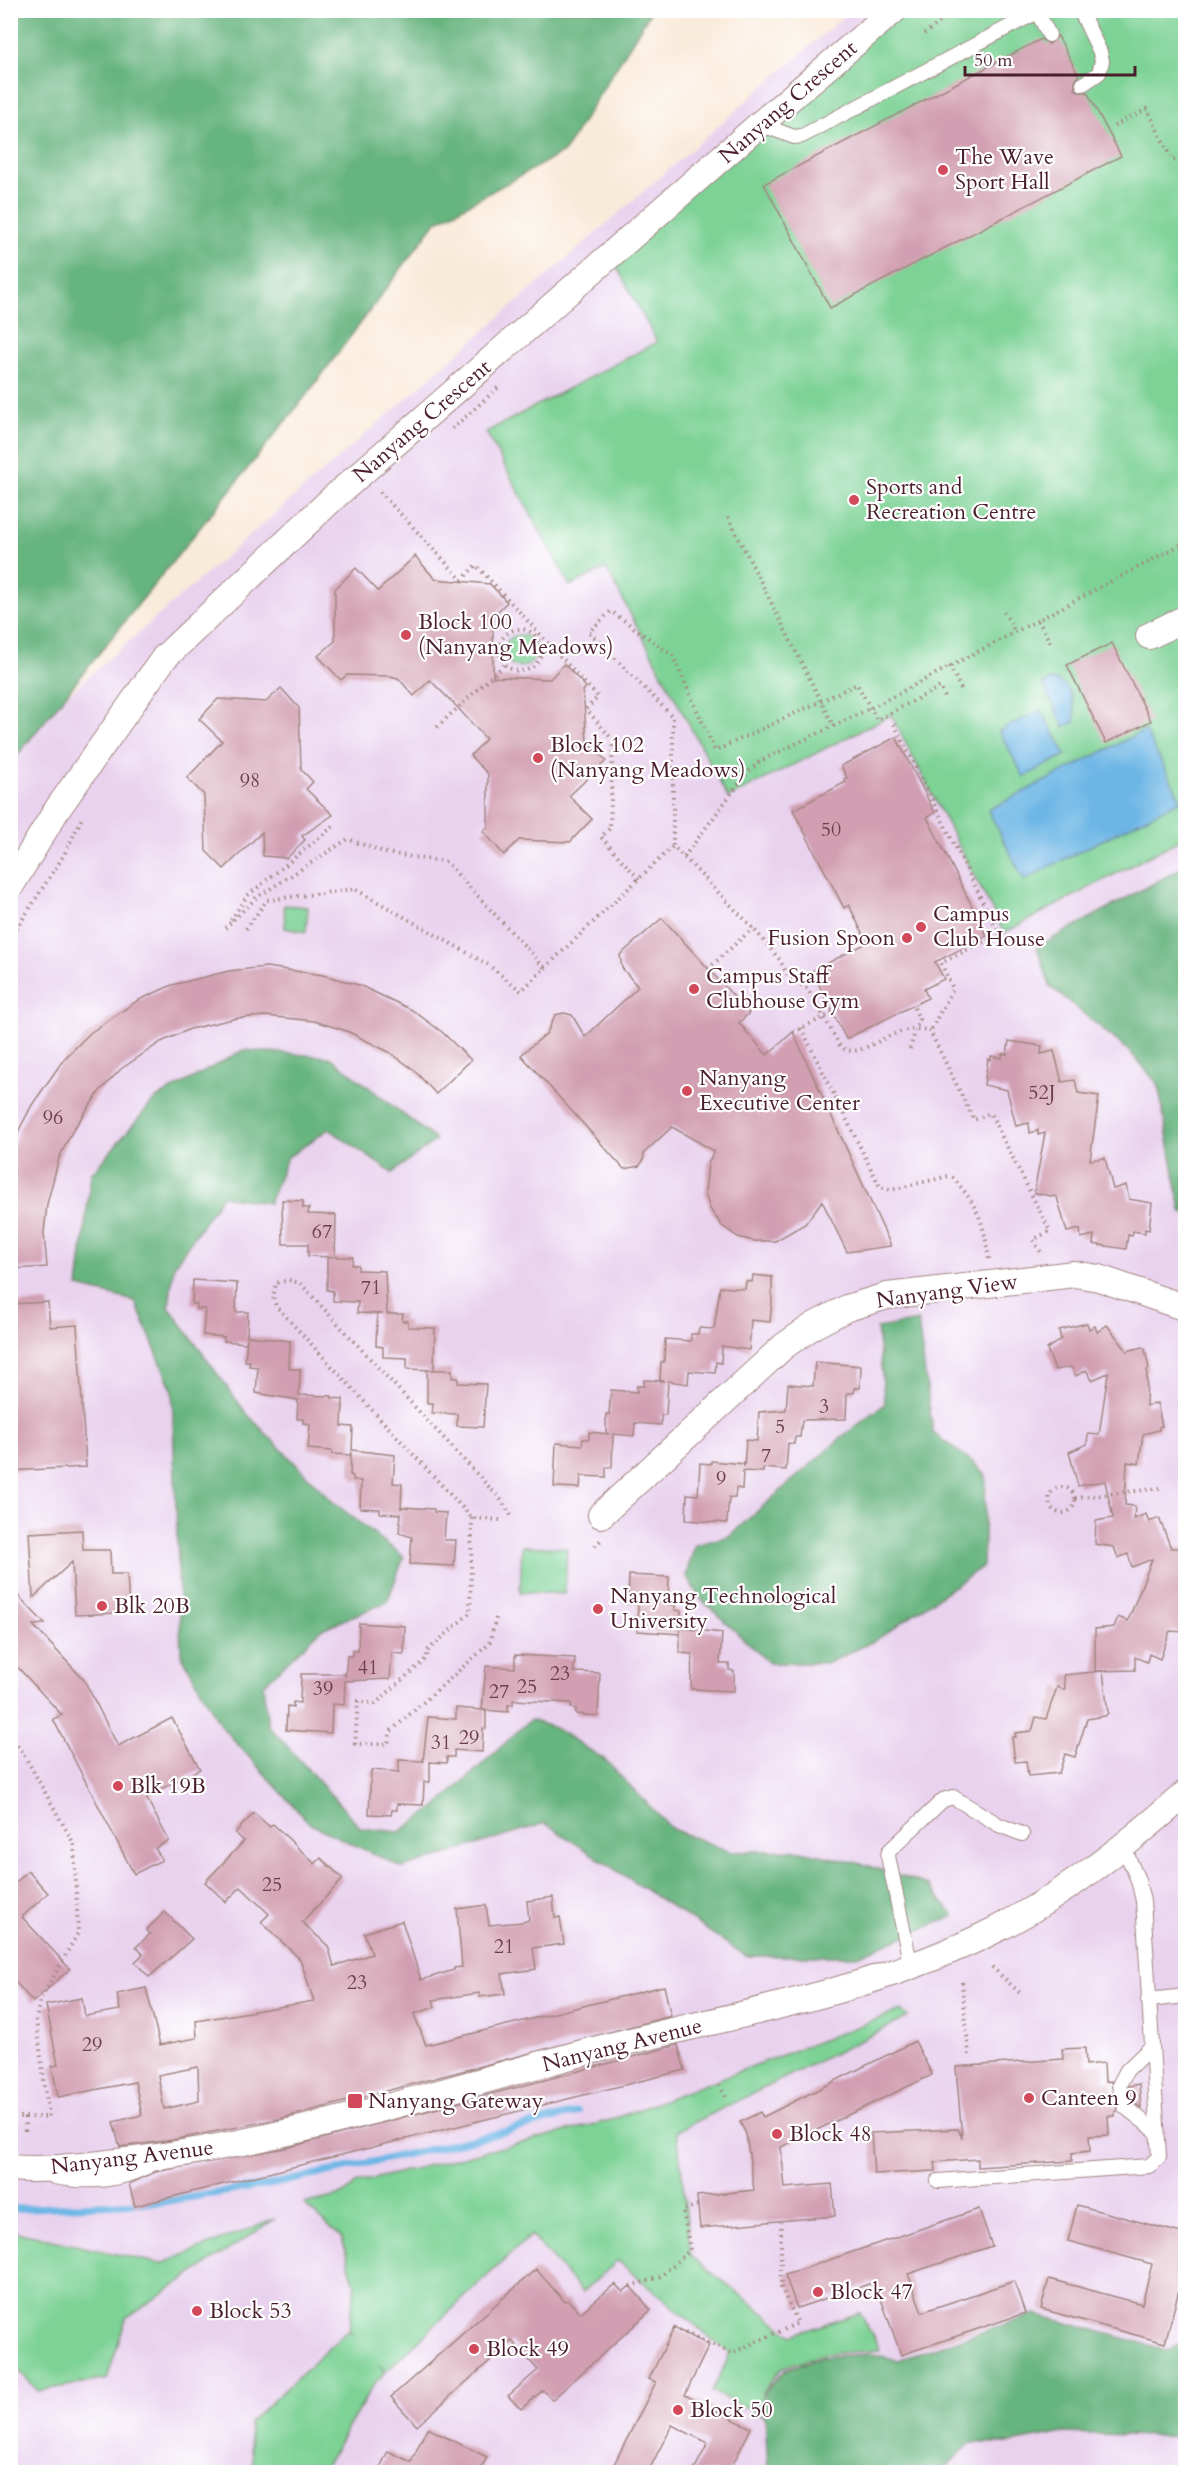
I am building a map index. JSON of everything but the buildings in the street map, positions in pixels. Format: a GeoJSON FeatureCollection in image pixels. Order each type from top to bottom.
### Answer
{"type":"FeatureCollection","features":[{"type":"Feature","properties":{"kind":"street","name":"Nanyang Crescent"},"geometry":{"type":"LineString","coordinates":[[10,887],[56,811],[164,658],[333,498],[760,124],[894,10]]}},
{"type":"Feature","properties":{"kind":"street"},"geometry":{"type":"LineString","coordinates":[[1149,636],[1185,618]]}},
{"type":"Feature","properties":{"kind":"street","name":"Nanyang View"},"geometry":{"type":"LineString","coordinates":[[601,1515],[784,1346],[813,1326],[847,1308],[887,1296],[1074,1274],[1099,1278],[1185,1308]]}},
{"type":"Feature","properties":{"kind":"street","name":"Nanyang Avenue"},"geometry":{"type":"LineString","coordinates":[[18,2168],[167,2157],[352,2116],[566,2057],[743,2017],[911,1967],[996,1930],[1039,1906],[1174,1812],[1185,1793]]}},
{"type":"Feature","properties":{"kind":"lane"},"geometry":{"type":"LineString","coordinates":[[1080,10],[1102,61],[1099,73],[1083,84]]}},
{"type":"Feature","properties":{"kind":"lane"},"geometry":{"type":"LineString","coordinates":[[760,124],[794,137],[802,136],[1039,12],[1049,35]]}},
{"type":"Feature","properties":{"kind":"lane"},"geometry":{"type":"LineString","coordinates":[[911,1967],[888,1856],[891,1849],[943,1800],[953,1797],[999,1825],[1022,1834]]}},
{"type":"Feature","properties":{"kind":"lane"},"geometry":{"type":"LineString","coordinates":[[938,2181],[1149,2166],[1159,2157],[1143,1901],[1138,1880],[1124,1848]]}},
{"type":"Feature","properties":{"kind":"lane"},"geometry":{"type":"LineString","coordinates":[[1148,2000],[1185,1996]]}},
{"type":"Feature","properties":{"kind":"lane"},"geometry":{"type":"LineString","coordinates":[[1151,2047],[1127,2070],[1119,2085],[1125,2107],[1156,2132]]}},
{"type":"Feature","properties":{"kind":"path"},"geometry":{"type":"LineString","coordinates":[[924,34],[957,10]]}},
{"type":"Feature","properties":{"kind":"path"},"geometry":{"type":"LineString","coordinates":[[1114,126],[1147,109],[1173,161],[1185,155]]}},
{"type":"Feature","properties":{"kind":"path"},"geometry":{"type":"LineString","coordinates":[[371,500],[387,485]]}},
{"type":"Feature","properties":{"kind":"path"},"geometry":{"type":"LineString","coordinates":[[380,492],[462,580],[476,565],[538,636],[597,698],[586,709],[613,740],[610,828],[601,837],[639,879]]}},
{"type":"Feature","properties":{"kind":"path"},"geometry":{"type":"LineString","coordinates":[[728,517],[823,702],[833,726]]}},
{"type":"Feature","properties":{"kind":"path"},"geometry":{"type":"LineString","coordinates":[[684,857],[746,774],[759,761],[870,708],[1185,542]]}},
{"type":"Feature","properties":{"kind":"path"},"geometry":{"type":"LineString","coordinates":[[246,929],[267,900],[355,889],[487,964],[521,991],[673,846],[674,717],[590,632],[611,611],[673,656],[715,751],[857,684],[877,720],[940,687],[945,697]]}},
{"type":"Feature","properties":{"kind":"path"},"geometry":{"type":"LineString","coordinates":[[1004,612],[1014,632]]}},
{"type":"Feature","properties":{"kind":"path"},"geometry":{"type":"LineString","coordinates":[[1038,620],[1050,642]]}},
{"type":"Feature","properties":{"kind":"path"},"geometry":{"type":"LineString","coordinates":[[525,629],[538,636],[541,656],[534,667],[522,672],[504,665],[500,659],[499,646],[506,634],[525,629]]}},
{"type":"Feature","properties":{"kind":"path"},"geometry":{"type":"LineString","coordinates":[[437,727],[504,665]]}},
{"type":"Feature","properties":{"kind":"path"},"geometry":{"type":"LineString","coordinates":[[950,666],[961,689]]}},
{"type":"Feature","properties":{"kind":"path"},"geometry":{"type":"LineString","coordinates":[[894,724],[999,934],[941,963],[953,989],[930,1031]]}},
{"type":"Feature","properties":{"kind":"path"},"geometry":{"type":"LineString","coordinates":[[10,939],[64,855],[85,812]]}},
{"type":"Feature","properties":{"kind":"path"},"geometry":{"type":"LineString","coordinates":[[334,825],[247,896],[225,928],[256,898],[348,839],[386,853],[446,862],[545,968]]}},
{"type":"Feature","properties":{"kind":"path"},"geometry":{"type":"LineString","coordinates":[[673,846],[753,928],[780,960],[789,978],[808,989],[840,1046],[846,1052],[855,1052],[900,1030],[916,1027],[930,1031],[974,1120],[990,1113],[1050,1231],[1033,1240],[1049,1262]]}},
{"type":"Feature","properties":{"kind":"path"},"geometry":{"type":"LineString","coordinates":[[708,969],[753,928]]}},
{"type":"Feature","properties":{"kind":"path"},"geometry":{"type":"LineString","coordinates":[[910,1049],[919,1019],[913,1006]]}},
{"type":"Feature","properties":{"kind":"path"},"geometry":{"type":"LineString","coordinates":[[793,1032],[833,1013]]}},
{"type":"Feature","properties":{"kind":"path"},"geometry":{"type":"LineString","coordinates":[[801,1028],[880,1186],[891,1190],[949,1176],[953,1178],[981,1215],[986,1228],[989,1264]]}},
{"type":"Feature","properties":{"kind":"path"},"geometry":{"type":"LineString","coordinates":[[500,1520],[472,1518],[276,1306],[273,1297],[276,1283],[289,1280],[300,1283],[501,1500],[512,1517]]}},
{"type":"Feature","properties":{"kind":"path"},"geometry":{"type":"LineString","coordinates":[[1059,1488],[1071,1491],[1075,1498],[1073,1506],[1067,1512],[1058,1512],[1050,1503],[1052,1491],[1059,1488]]}},
{"type":"Feature","properties":{"kind":"path"},"geometry":{"type":"LineString","coordinates":[[1075,1498],[1161,1488]]}},
{"type":"Feature","properties":{"kind":"path"},"geometry":{"type":"LineString","coordinates":[[472,1518],[470,1613],[427,1651],[427,1658],[375,1704],[358,1701],[355,1744],[388,1744],[392,1731],[489,1644],[497,1614]]}},
{"type":"Feature","properties":{"kind":"path"},"geometry":{"type":"LineString","coordinates":[[10,1736],[22,1751],[74,1844],[78,1933],[40,2001],[36,2020],[49,2117],[10,2117]]}},
{"type":"Feature","properties":{"kind":"path"},"geometry":{"type":"LineString","coordinates":[[992,1967],[1022,1995]]}},
{"type":"Feature","properties":{"kind":"path"},"geometry":{"type":"LineString","coordinates":[[962,1982],[969,2055]]}},
{"type":"Feature","properties":{"kind":"path"},"geometry":{"type":"LineString","coordinates":[[719,2085],[727,2099]]}},
{"type":"Feature","properties":{"kind":"path"},"geometry":{"type":"LineString","coordinates":[[25,2117],[25,2131]]}},
{"type":"Feature","properties":{"kind":"path"},"geometry":{"type":"LineString","coordinates":[[630,2286],[660,2277],[690,2250],[683,2210],[698,2205]]}},
{"type":"Feature","properties":{"kind":"path"},"geometry":{"type":"LineString","coordinates":[[674,2328],[732,2353],[798,2323],[781,2287],[781,2222]]}},
{"type":"Feature","properties":{"kind":"shaded area","name":"Nanyang Technological University"},"geometry":{"type":"Polygon","coordinates":[[[850,11],[1185,11],[1185,2472],[11,2472],[10,745],[850,11]]]}},
{"type":"Feature","properties":{"kind":"green space"},"geometry":{"type":"Polygon","coordinates":[[[11,10],[651,11],[564,152],[436,222],[309,392],[11,763],[11,10]]]}},
{"type":"Feature","properties":{"kind":"green space","name":"Sports and Recreation Centre"},"geometry":{"type":"Polygon","coordinates":[[[894,11],[1185,11],[1185,837],[1004,933],[891,715],[728,798],[606,568],[570,586],[486,432],[657,342],[612,258],[894,11]]]}},
{"type":"Feature","properties":{"kind":"green space"},"geometry":{"type":"Polygon","coordinates":[[[520,635],[531,640],[536,651],[531,662],[520,667],[509,662],[504,651],[509,640],[520,635]]]}},
{"type":"Feature","properties":{"kind":"green space"},"geometry":{"type":"Polygon","coordinates":[[[1185,866],[1186,1005],[1182,1009],[1186,1015],[1185,1213],[1181,1211],[1158,1084],[1129,1051],[1050,986],[1037,947],[1185,866]]]}},
{"type":"Feature","properties":{"kind":"green space"},"geometry":{"type":"Polygon","coordinates":[[[284,905],[308,907],[306,932],[285,928],[284,905]]]}},
{"type":"Feature","properties":{"kind":"green space"},"geometry":{"type":"Polygon","coordinates":[[[243,1050],[330,1057],[436,1140],[392,1173],[329,1129],[287,1158],[269,1203],[222,1196],[174,1266],[169,1307],[246,1413],[333,1502],[404,1557],[387,1602],[322,1629],[263,1685],[268,1725],[361,1828],[399,1832],[437,1806],[530,1720],[555,1728],[604,1759],[672,1829],[731,1852],[796,1850],[862,1864],[928,1885],[954,1916],[857,1956],[746,1956],[545,1823],[403,1868],[310,1824],[221,1726],[181,1654],[172,1390],[135,1301],[78,1287],[91,1174],[155,1099],[243,1050]]]}},
{"type":"Feature","properties":{"kind":"green space"},"geometry":{"type":"Polygon","coordinates":[[[918,1321],[933,1433],[973,1462],[986,1476],[983,1566],[876,1640],[828,1663],[769,1663],[699,1597],[686,1575],[695,1545],[729,1536],[843,1436],[885,1404],[877,1328],[918,1321]]]}},
{"type":"Feature","properties":{"kind":"green space"},"geometry":{"type":"Polygon","coordinates":[[[522,1546],[567,1548],[565,1594],[520,1592],[522,1546]]]}},
{"type":"Feature","properties":{"kind":"green space"},"geometry":{"type":"Polygon","coordinates":[[[901,2010],[908,2017],[677,2131],[691,2256],[792,2335],[860,2313],[880,2350],[824,2354],[783,2367],[762,2393],[763,2416],[712,2392],[730,2354],[618,2261],[582,2292],[531,2235],[386,2371],[379,2365],[385,2372],[374,2384],[325,2466],[325,2472],[253,2472],[249,2423],[348,2330],[352,2334],[349,2329],[355,2286],[342,2238],[304,2204],[343,2195],[357,2183],[608,2121],[901,2010]]]}},
{"type":"Feature","properties":{"kind":"green space"},"geometry":{"type":"Polygon","coordinates":[[[275,2219],[126,2318],[107,2379],[38,2391],[11,2362],[11,2231],[161,2264],[275,2219]]]}},
{"type":"Feature","properties":{"kind":"green space"},"geometry":{"type":"Polygon","coordinates":[[[1035,2314],[1167,2350],[1185,2343],[1185,2437],[1064,2433],[1011,2443],[971,2443],[940,2472],[768,2472],[764,2393],[786,2369],[822,2357],[872,2354],[898,2360],[1035,2314]]]}},
{"type":"Feature","properties":{"kind":"water"},"geometry":{"type":"Polygon","coordinates":[[[1051,680],[1058,681],[1068,689],[1073,702],[1075,722],[1064,727],[1043,684],[1051,680]]]}},
{"type":"Feature","properties":{"kind":"water"},"geometry":{"type":"Polygon","coordinates":[[[1041,710],[1066,755],[1024,777],[999,731],[1041,710]]]}},
{"type":"Feature","properties":{"kind":"water"},"geometry":{"type":"Polygon","coordinates":[[[1145,730],[1181,800],[1024,880],[988,810],[1145,730]]]}},
{"type":"Feature","properties":{"kind":"waterway"},"geometry":{"type":"LineString","coordinates":[[10,2209],[162,2202],[274,2184],[484,2137],[578,2112]]}},
{"type":"Feature","properties":{"kind":"place","name":"The Wave Sport Hall"},"geometry":{"type":"Point","coordinates":[943,170]}},
{"type":"Feature","properties":{"kind":"place","name":"Sports and Recreation Centre"},"geometry":{"type":"Point","coordinates":[854,500]}},
{"type":"Feature","properties":{"kind":"place","name":"Block 100 (Nanyang Meadows)"},"geometry":{"type":"Point","coordinates":[406,635]}},
{"type":"Feature","properties":{"kind":"place","name":"Block 102 (Nanyang Meadows)"},"geometry":{"type":"Point","coordinates":[538,758]}},
{"type":"Feature","properties":{"kind":"place","name":"Campus Club House"},"geometry":{"type":"Point","coordinates":[921,927]}},
{"type":"Feature","properties":{"kind":"place","name":"Fusion Spoon"},"geometry":{"type":"Point","coordinates":[907,938]}},
{"type":"Feature","properties":{"kind":"place","name":"Campus Staff Clubhouse Gym"},"geometry":{"type":"Point","coordinates":[694,989]}},
{"type":"Feature","properties":{"kind":"place","name":"Nanyang Executive Center"},"geometry":{"type":"Point","coordinates":[687,1091]}},
{"type":"Feature","properties":{"kind":"place","name":"Blk 20B"},"geometry":{"type":"Point","coordinates":[102,1606]}},
{"type":"Feature","properties":{"kind":"place","name":"Nanyang Technological University"},"geometry":{"type":"Point","coordinates":[598,1609]}},
{"type":"Feature","properties":{"kind":"place","name":"Blk 19B"},"geometry":{"type":"Point","coordinates":[118,1786]}},
{"type":"Feature","properties":{"kind":"place","name":"Canteen 9"},"geometry":{"type":"Point","coordinates":[1029,2098]}},
{"type":"Feature","properties":{"kind":"place","name":"Nanyang Gateway"},"geometry":{"type":"Point","coordinates":[355,2101]}},
{"type":"Feature","properties":{"kind":"place","name":"Block 48"},"geometry":{"type":"Point","coordinates":[777,2134]}},
{"type":"Feature","properties":{"kind":"place","name":"Block 47"},"geometry":{"type":"Point","coordinates":[818,2292]}},
{"type":"Feature","properties":{"kind":"place","name":"Block 53"},"geometry":{"type":"Point","coordinates":[197,2311]}},
{"type":"Feature","properties":{"kind":"place","name":"Block 49"},"geometry":{"type":"Point","coordinates":[474,2349]}},
{"type":"Feature","properties":{"kind":"place","name":"Block 50"},"geometry":{"type":"Point","coordinates":[678,2410]}}]}
